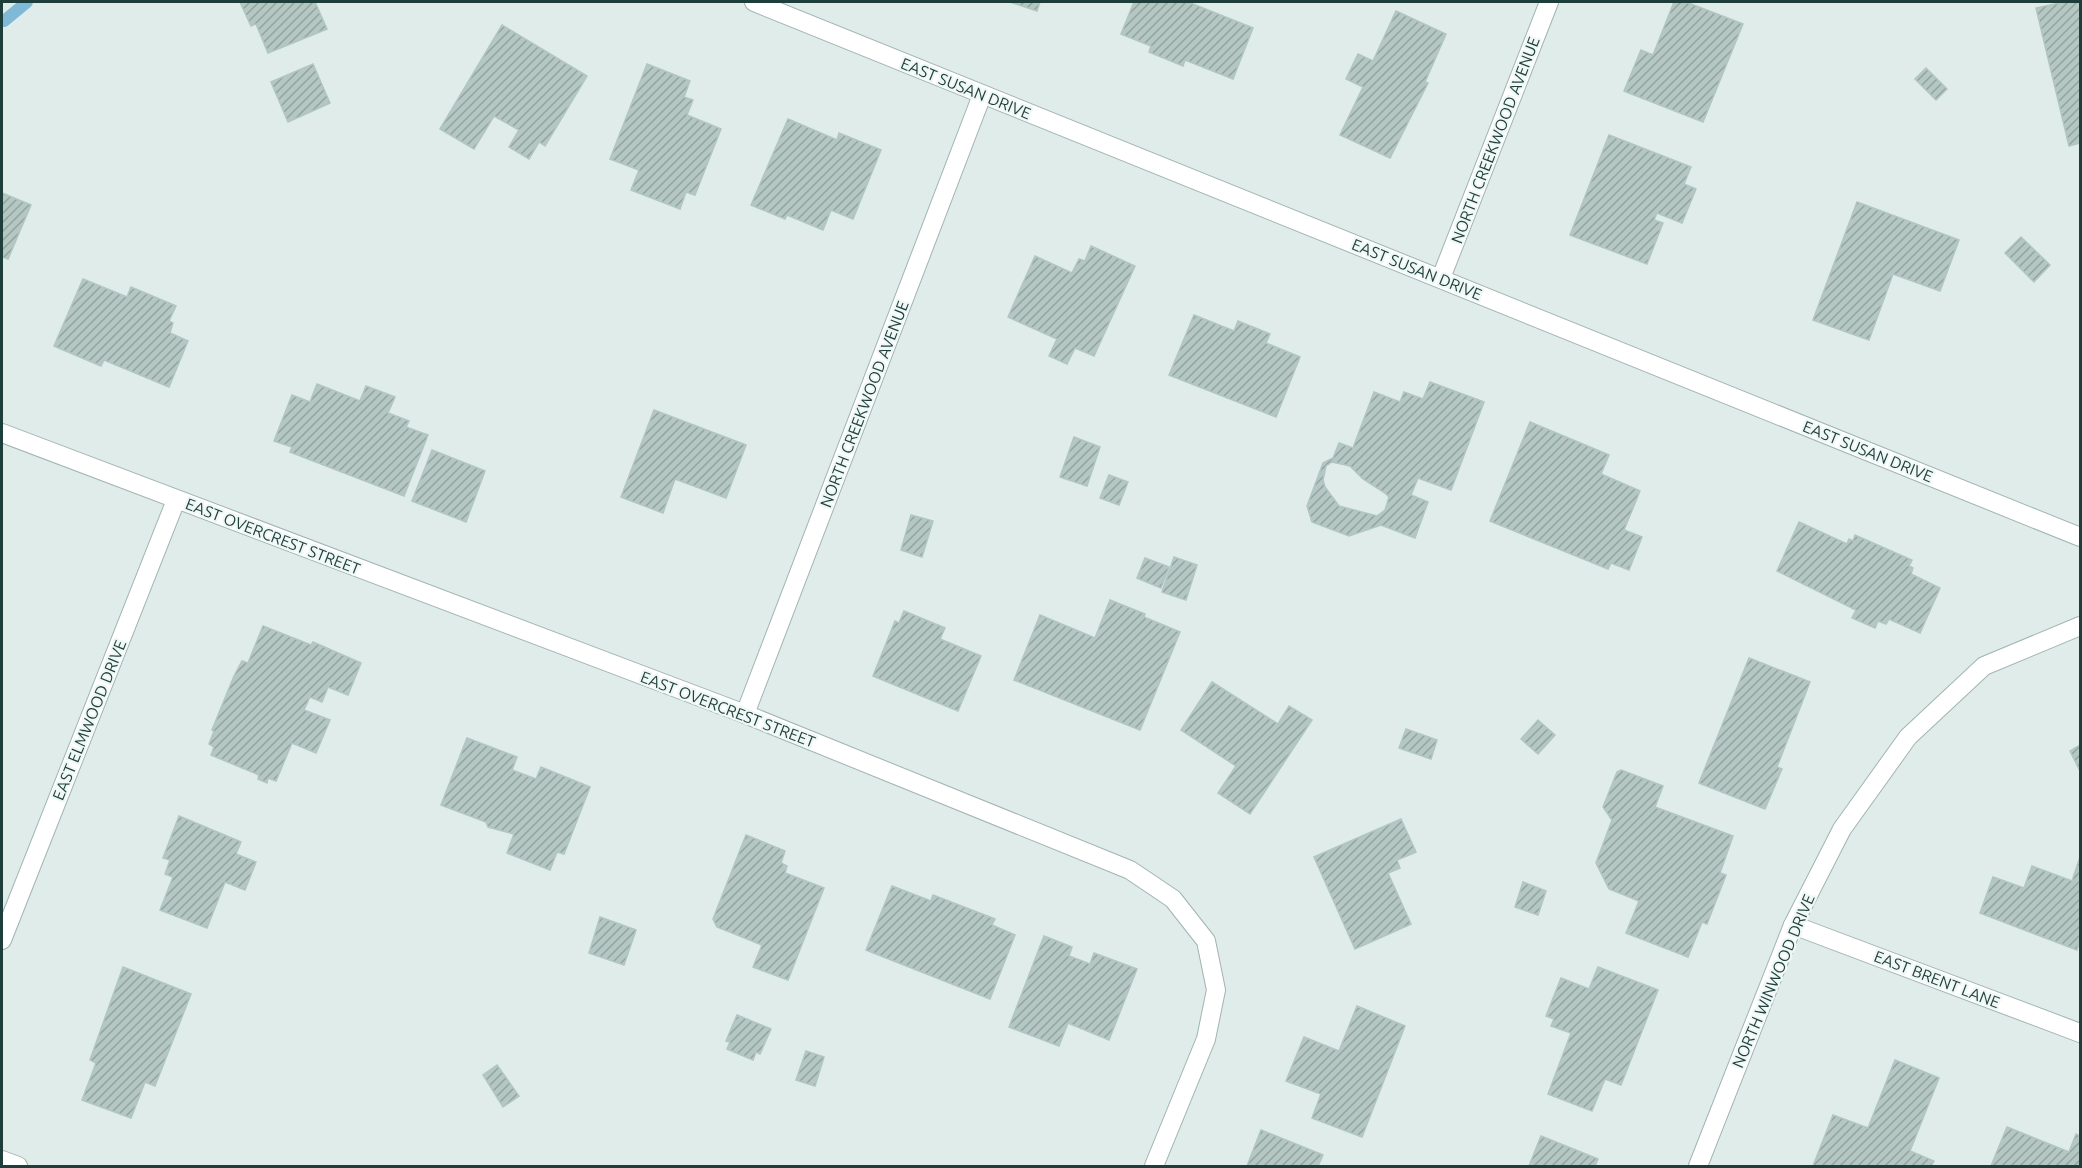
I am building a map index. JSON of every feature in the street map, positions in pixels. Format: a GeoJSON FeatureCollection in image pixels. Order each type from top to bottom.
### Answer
{"type":"FeatureCollection","features":[{"type":"Feature","properties":{"kind":"street","name":"EAST SUSAN DRIVE"},"geometry":{"type":"LineString","coordinates":[[754,2],[2080,537]]}},
{"type":"Feature","properties":{"kind":"street","name":"NORTH CREEKWOOD AVENUE"},"geometry":{"type":"LineString","coordinates":[[1441,278],[1550,2]]}},
{"type":"Feature","properties":{"kind":"street","name":"NORTH CREEKWOOD AVENUE"},"geometry":{"type":"LineString","coordinates":[[745,714],[982,95]]}},
{"type":"Feature","properties":{"kind":"street","name":"EAST OVERCREST STREET"},"geometry":{"type":"LineString","coordinates":[[2,433],[745,714],[1130,870],[1173,899],[1206,941],[1216,990],[1206,1039],[1154,1167]]}},
{"type":"Feature","properties":{"kind":"street","name":"EAST ELMWOOD DRIVE"},"geometry":{"type":"LineString","coordinates":[[2,940],[176,500]]}},
{"type":"Feature","properties":{"kind":"street","name":"NORTH WINWOOD DRIVE"},"geometry":{"type":"LineString","coordinates":[[1698,1167],[1793,925],[1842,829],[1908,736],[1984,666],[2080,626]]}},
{"type":"Feature","properties":{"kind":"street","name":"EAST BRENT LANE"},"geometry":{"type":"LineString","coordinates":[[1793,925],[2080,1033]]}},
{"type":"Feature","properties":{"kind":"street"},"geometry":{"type":"LineString","coordinates":[[2,1160],[18,1167]]}},
{"type":"Feature","properties":{"kind":"building"},"geometry":{"type":"Polygon","coordinates":[[[240,2],[315,2],[327,29],[268,53],[256,24],[251,26],[240,2]]]}},
{"type":"Feature","properties":{"kind":"building"},"geometry":{"type":"Polygon","coordinates":[[[1010,2],[1040,2],[1037,11],[1010,2]]]}},
{"type":"Feature","properties":{"kind":"building"},"geometry":{"type":"Polygon","coordinates":[[[1134,2],[1188,2],[1253,28],[1233,79],[1185,60],[1183,66],[1149,52],[1151,46],[1121,34],[1134,2]]]}},
{"type":"Feature","properties":{"kind":"building"},"geometry":{"type":"Polygon","coordinates":[[[1674,2],[1686,2],[1743,24],[1703,122],[1624,91],[1641,50],[1653,55],[1674,2]]]}},
{"type":"Feature","properties":{"kind":"building"},"geometry":{"type":"Polygon","coordinates":[[[2064,2],[2080,2],[2080,143],[2069,146],[2036,8],[2064,2]]]}},
{"type":"Feature","properties":{"kind":"building"},"geometry":{"type":"Polygon","coordinates":[[[1396,11],[1446,34],[1425,82],[1428,83],[1390,158],[1340,135],[1363,87],[1346,79],[1358,54],[1373,61],[1396,11]]]}},
{"type":"Feature","properties":{"kind":"building"},"geometry":{"type":"Polygon","coordinates":[[[502,25],[587,76],[545,146],[539,142],[529,159],[509,147],[519,130],[494,116],[474,149],[440,129],[502,25]]]}},
{"type":"Feature","properties":{"kind":"building"},"geometry":{"type":"Polygon","coordinates":[[[313,64],[330,103],[288,122],[271,82],[313,64]]]}},
{"type":"Feature","properties":{"kind":"building"},"geometry":{"type":"Polygon","coordinates":[[[647,64],[690,81],[684,97],[693,100],[687,115],[721,129],[695,195],[686,192],[680,209],[631,190],[639,170],[610,159],[647,64]]]}},
{"type":"Feature","properties":{"kind":"building"},"geometry":{"type":"Polygon","coordinates":[[[1926,68],[1947,89],[1936,100],[1915,79],[1926,68]]]}},
{"type":"Feature","properties":{"kind":"building"},"geometry":{"type":"Polygon","coordinates":[[[788,119],[837,140],[839,133],[881,150],[853,219],[831,210],[823,230],[787,215],[785,219],[751,205],[788,119]]]}},
{"type":"Feature","properties":{"kind":"building"},"geometry":{"type":"Polygon","coordinates":[[[1609,135],[1691,167],[1684,184],[1696,189],[1682,223],[1657,213],[1654,220],[1663,223],[1647,264],[1570,235],[1609,135]]]}},
{"type":"Feature","properties":{"kind":"building"},"geometry":{"type":"Polygon","coordinates":[[[2,193],[31,205],[8,259],[2,257],[2,193]]]}},
{"type":"Feature","properties":{"kind":"building"},"geometry":{"type":"Polygon","coordinates":[[[1857,202],[1959,240],[1940,291],[1893,274],[1869,340],[1813,320],[1857,202]]]}},
{"type":"Feature","properties":{"kind":"building"},"geometry":{"type":"Polygon","coordinates":[[[2021,237],[2050,265],[2034,282],[2005,253],[2021,237]]]}},
{"type":"Feature","properties":{"kind":"building"},"geometry":{"type":"Polygon","coordinates":[[[1091,246],[1135,266],[1094,356],[1075,348],[1067,364],[1049,356],[1057,339],[1008,317],[1035,256],[1072,273],[1079,259],[1085,261],[1091,246]]]}},
{"type":"Feature","properties":{"kind":"building"},"geometry":{"type":"Polygon","coordinates":[[[83,279],[127,297],[131,287],[176,306],[169,321],[173,323],[170,333],[188,341],[169,387],[104,360],[101,366],[54,346],[83,279]]]}},
{"type":"Feature","properties":{"kind":"building"},"geometry":{"type":"Polygon","coordinates":[[[1194,315],[1234,331],[1238,321],[1270,334],[1266,343],[1300,357],[1276,417],[1169,375],[1194,315]]]}},
{"type":"Feature","properties":{"kind":"building"},"geometry":{"type":"Polygon","coordinates":[[[1430,382],[1484,402],[1451,490],[1418,478],[1411,495],[1428,502],[1415,538],[1381,525],[1349,536],[1312,522],[1307,506],[1323,463],[1333,458],[1339,443],[1353,448],[1374,392],[1400,402],[1404,392],[1423,399],[1430,382]],[[1332,462],[1326,466],[1323,480],[1325,487],[1339,506],[1377,516],[1385,510],[1389,497],[1363,479],[1350,466],[1332,462]]]}},
{"type":"Feature","properties":{"kind":"building"},"geometry":{"type":"Polygon","coordinates":[[[317,384],[360,401],[366,386],[395,397],[388,413],[409,421],[406,427],[428,435],[404,496],[290,452],[292,447],[274,441],[292,395],[310,402],[317,384]]]}},
{"type":"Feature","properties":{"kind":"building"},"geometry":{"type":"Polygon","coordinates":[[[654,410],[746,445],[726,498],[675,479],[663,513],[621,497],[654,410]]]}},
{"type":"Feature","properties":{"kind":"building"},"geometry":{"type":"Polygon","coordinates":[[[1530,422],[1609,455],[1601,474],[1640,491],[1624,530],[1642,537],[1629,570],[1611,563],[1608,569],[1490,521],[1530,422]]]}},
{"type":"Feature","properties":{"kind":"building"},"geometry":{"type":"Polygon","coordinates":[[[1074,437],[1100,447],[1087,486],[1060,477],[1074,437]]]}},
{"type":"Feature","properties":{"kind":"building"},"geometry":{"type":"Polygon","coordinates":[[[432,450],[485,471],[466,522],[412,501],[432,450]]]}},
{"type":"Feature","properties":{"kind":"building"},"geometry":{"type":"Polygon","coordinates":[[[1109,475],[1128,482],[1119,505],[1100,498],[1109,475]]]}},
{"type":"Feature","properties":{"kind":"building"},"geometry":{"type":"Polygon","coordinates":[[[911,515],[933,521],[922,557],[901,550],[911,515]]]}},
{"type":"Feature","properties":{"kind":"building"},"geometry":{"type":"Polygon","coordinates":[[[1799,522],[1847,544],[1849,539],[1853,541],[1855,535],[1912,560],[1909,566],[1913,568],[1911,574],[1940,588],[1920,633],[1889,619],[1886,624],[1878,621],[1875,628],[1852,618],[1856,610],[1777,571],[1799,522]]]}},
{"type":"Feature","properties":{"kind":"building"},"geometry":{"type":"Polygon","coordinates":[[[1174,557],[1197,565],[1186,600],[1162,592],[1174,557]]]}},
{"type":"Feature","properties":{"kind":"building"},"geometry":{"type":"Polygon","coordinates":[[[1145,558],[1169,567],[1161,588],[1137,578],[1145,558]]]}},
{"type":"Feature","properties":{"kind":"building"},"geometry":{"type":"Polygon","coordinates":[[[1110,600],[1145,614],[1144,617],[1180,632],[1140,730],[1014,680],[1040,615],[1095,638],[1110,600]]]}},
{"type":"Feature","properties":{"kind":"building"},"geometry":{"type":"Polygon","coordinates":[[[904,611],[945,628],[940,639],[981,656],[958,711],[873,676],[895,621],[899,623],[904,611]]]}},
{"type":"Feature","properties":{"kind":"building"},"geometry":{"type":"Polygon","coordinates":[[[263,626],[311,645],[313,642],[361,663],[348,695],[328,687],[322,702],[310,697],[304,710],[330,720],[316,753],[292,743],[276,781],[268,778],[267,783],[258,779],[259,775],[211,755],[214,747],[209,744],[214,731],[212,730],[234,676],[242,661],[248,663],[263,626]]]}},
{"type":"Feature","properties":{"kind":"building"},"geometry":{"type":"Polygon","coordinates":[[[1749,658],[1810,682],[1777,767],[1782,769],[1765,809],[1699,783],[1749,658]]]}},
{"type":"Feature","properties":{"kind":"building"},"geometry":{"type":"Polygon","coordinates":[[[1212,682],[1278,724],[1289,706],[1312,720],[1250,814],[1218,793],[1236,766],[1181,730],[1212,682]]]}},
{"type":"Feature","properties":{"kind":"building"},"geometry":{"type":"Polygon","coordinates":[[[1538,720],[1555,735],[1538,754],[1521,739],[1538,720]]]}},
{"type":"Feature","properties":{"kind":"building"},"geometry":{"type":"Polygon","coordinates":[[[1406,729],[1437,740],[1431,759],[1399,748],[1406,729]]]}},
{"type":"Feature","properties":{"kind":"building"},"geometry":{"type":"Polygon","coordinates":[[[467,738],[517,757],[512,770],[536,779],[541,767],[590,787],[564,854],[557,852],[550,870],[507,853],[514,834],[488,827],[486,822],[441,805],[467,738]]]}},
{"type":"Feature","properties":{"kind":"building"},"geometry":{"type":"Polygon","coordinates":[[[2080,745],[2080,771],[2070,751],[2080,745]]]}},
{"type":"Feature","properties":{"kind":"building"},"geometry":{"type":"Polygon","coordinates":[[[1621,770],[1663,786],[1655,807],[1733,836],[1720,873],[1726,875],[1707,924],[1702,922],[1688,957],[1626,933],[1639,901],[1609,889],[1596,863],[1612,820],[1603,807],[1617,772],[1621,770]]]}},
{"type":"Feature","properties":{"kind":"building"},"geometry":{"type":"Polygon","coordinates":[[[179,816],[241,842],[236,854],[256,862],[245,890],[225,882],[207,928],[160,910],[173,877],[165,874],[170,860],[163,858],[179,816]]]}},
{"type":"Feature","properties":{"kind":"building"},"geometry":{"type":"Polygon","coordinates":[[[1401,819],[1416,852],[1397,860],[1400,868],[1388,873],[1411,924],[1355,949],[1314,857],[1401,819]]]}},
{"type":"Feature","properties":{"kind":"building"},"geometry":{"type":"Polygon","coordinates":[[[746,835],[785,851],[781,863],[787,866],[785,873],[824,888],[788,980],[753,967],[762,945],[717,927],[713,919],[746,835]]]}},
{"type":"Feature","properties":{"kind":"building"},"geometry":{"type":"Polygon","coordinates":[[[2080,857],[2080,940],[2077,950],[1980,913],[1993,877],[2024,888],[2032,866],[2072,881],[2080,857]]]}},
{"type":"Feature","properties":{"kind":"building"},"geometry":{"type":"Polygon","coordinates":[[[1523,882],[1546,891],[1538,915],[1515,907],[1523,882]]]}},
{"type":"Feature","properties":{"kind":"building"},"geometry":{"type":"Polygon","coordinates":[[[892,886],[931,901],[933,895],[995,919],[992,925],[1015,935],[990,999],[866,950],[892,886]]]}},
{"type":"Feature","properties":{"kind":"building"},"geometry":{"type":"Polygon","coordinates":[[[600,917],[636,930],[624,965],[589,953],[600,917]]]}},
{"type":"Feature","properties":{"kind":"building"},"geometry":{"type":"Polygon","coordinates":[[[1044,936],[1072,947],[1069,956],[1090,964],[1094,953],[1137,969],[1109,1040],[1068,1023],[1059,1046],[1009,1027],[1044,936]]]}},
{"type":"Feature","properties":{"kind":"building"},"geometry":{"type":"Polygon","coordinates":[[[123,967],[191,994],[155,1086],[145,1082],[131,1118],[82,1100],[96,1063],[90,1060],[123,967]]]}},
{"type":"Feature","properties":{"kind":"building"},"geometry":{"type":"Polygon","coordinates":[[[1598,967],[1658,990],[1621,1085],[1605,1079],[1592,1111],[1548,1094],[1571,1033],[1551,1026],[1554,1019],[1546,1016],[1561,978],[1589,989],[1598,967]]]}},
{"type":"Feature","properties":{"kind":"building"},"geometry":{"type":"Polygon","coordinates":[[[1357,1006],[1405,1026],[1362,1137],[1312,1118],[1321,1094],[1286,1081],[1304,1037],[1339,1051],[1357,1006]]]}},
{"type":"Feature","properties":{"kind":"building"},"geometry":{"type":"Polygon","coordinates":[[[737,1015],[771,1029],[760,1054],[756,1052],[753,1060],[727,1049],[730,1042],[726,1041],[737,1015]]]}},
{"type":"Feature","properties":{"kind":"building"},"geometry":{"type":"Polygon","coordinates":[[[806,1051],[824,1057],[815,1086],[796,1080],[806,1051]]]}},
{"type":"Feature","properties":{"kind":"building"},"geometry":{"type":"Polygon","coordinates":[[[1895,1060],[1939,1078],[1910,1151],[1934,1161],[1931,1166],[1813,1166],[1833,1115],[1868,1128],[1895,1060]]]}},
{"type":"Feature","properties":{"kind":"building"},"geometry":{"type":"Polygon","coordinates":[[[497,1065],[519,1096],[503,1107],[483,1075],[497,1065]]]}},
{"type":"Feature","properties":{"kind":"building"},"geometry":{"type":"Polygon","coordinates":[[[2007,1127],[2069,1152],[2076,1134],[2080,1136],[2080,1166],[1991,1166],[2007,1127]]]}},
{"type":"Feature","properties":{"kind":"building"},"geometry":{"type":"Polygon","coordinates":[[[1261,1130],[1323,1155],[1318,1166],[1247,1166],[1261,1130]]]}},
{"type":"Feature","properties":{"kind":"building"},"geometry":{"type":"Polygon","coordinates":[[[1541,1136],[1598,1159],[1595,1166],[1529,1166],[1541,1136]]]}},
{"type":"Feature","properties":{"kind":"waterway"},"geometry":{"type":"LineString","coordinates":[[2,21],[27,2]]}}]}
